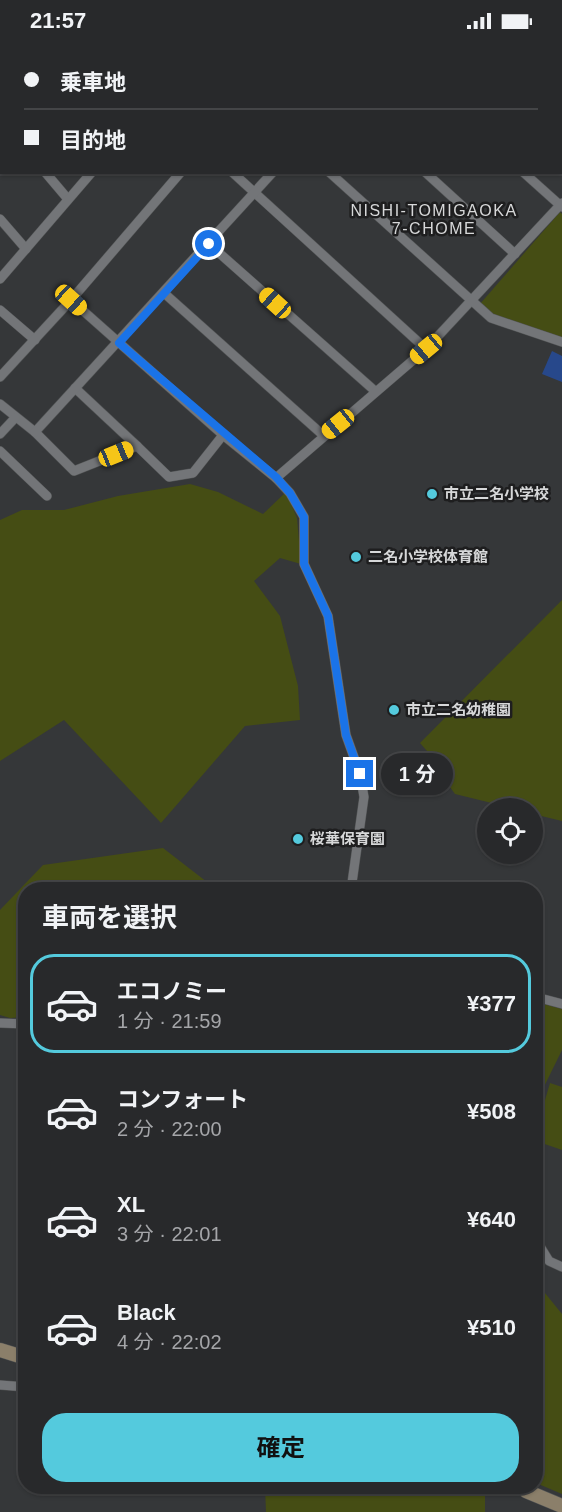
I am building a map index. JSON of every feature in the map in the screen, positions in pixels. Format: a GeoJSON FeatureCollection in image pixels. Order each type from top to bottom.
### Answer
{"type":"FeatureCollection","features":[{"type":"Feature","properties":{"kind":"street"},"geometry":{"type":"LineString","coordinates":[[47,174],[67,198]]}},
{"type":"Feature","properties":{"kind":"street"},"geometry":{"type":"LineString","coordinates":[[0,279],[67,198],[90,174]]}},
{"type":"Feature","properties":{"kind":"street"},"geometry":{"type":"LineString","coordinates":[[0,377],[71,300],[179,174]]}},
{"type":"Feature","properties":{"kind":"street"},"geometry":{"type":"LineString","coordinates":[[234,174],[426,349]]}},
{"type":"Feature","properties":{"kind":"street"},"geometry":{"type":"LineString","coordinates":[[35,432],[165,293],[271,174]]}},
{"type":"Feature","properties":{"kind":"street"},"geometry":{"type":"LineString","coordinates":[[331,174],[470,302],[491,318],[562,342]]}},
{"type":"Feature","properties":{"kind":"street"},"geometry":{"type":"LineString","coordinates":[[427,174],[515,254]]}},
{"type":"Feature","properties":{"kind":"street"},"geometry":{"type":"LineString","coordinates":[[276,477],[426,349],[561,205],[525,174]]}},
{"type":"Feature","properties":{"kind":"street"},"geometry":{"type":"LineString","coordinates":[[0,219],[26,249]]}},
{"type":"Feature","properties":{"kind":"street"},"geometry":{"type":"LineString","coordinates":[[209,244],[375,391]]}},
{"type":"Feature","properties":{"kind":"street"},"geometry":{"type":"LineString","coordinates":[[165,293],[324,436]]}},
{"type":"Feature","properties":{"kind":"street"},"geometry":{"type":"LineString","coordinates":[[71,300],[223,435],[276,477],[290,493],[304,517],[304,564],[328,616],[346,735],[360,774],[364,797],[352,882]]}},
{"type":"Feature","properties":{"kind":"street"},"geometry":{"type":"LineString","coordinates":[[0,310],[34,340]]}},
{"type":"Feature","properties":{"kind":"street"},"geometry":{"type":"LineString","coordinates":[[75,388],[169,477],[193,473],[223,435]]}},
{"type":"Feature","properties":{"kind":"street"},"geometry":{"type":"LineString","coordinates":[[0,404],[35,432],[74,471],[137,446]]}},
{"type":"Feature","properties":{"kind":"street"},"geometry":{"type":"LineString","coordinates":[[0,434],[15,418]]}},
{"type":"Feature","properties":{"kind":"street"},"geometry":{"type":"LineString","coordinates":[[0,451],[47,496]]}},
{"type":"Feature","properties":{"kind":"street"},"geometry":{"type":"LineString","coordinates":[[543,999],[562,1004]]}},
{"type":"Feature","properties":{"kind":"street"},"geometry":{"type":"LineString","coordinates":[[0,1023],[18,1024]]}},
{"type":"Feature","properties":{"kind":"street"},"geometry":{"type":"LineString","coordinates":[[543,1251],[549,1261],[562,1268]]}},
{"type":"Feature","properties":{"kind":"street"},"geometry":{"type":"LineString","coordinates":[[0,1350],[18,1356]]}},
{"type":"Feature","properties":{"kind":"street"},"geometry":{"type":"LineString","coordinates":[[0,1385],[18,1386]]}},
{"type":"Feature","properties":{"kind":"street"},"geometry":{"type":"LineString","coordinates":[[533,1494],[562,1506]]}},
{"type":"Feature","properties":{"kind":"green space"},"geometry":{"type":"Polygon","coordinates":[[[560,212],[562,214],[562,340],[494,316],[479,305],[560,212]]]}},
{"type":"Feature","properties":{"kind":"green space"},"geometry":{"type":"Polygon","coordinates":[[[190,484],[218,492],[263,514],[286,492],[297,518],[301,564],[280,558],[254,581],[280,616],[298,686],[300,720],[245,726],[161,823],[64,720],[0,761],[0,520],[22,510],[64,510],[118,496],[190,484]]]}},
{"type":"Feature","properties":{"kind":"green space"},"geometry":{"type":"Polygon","coordinates":[[[562,600],[562,821],[543,816],[543,798],[477,799],[455,794],[447,783],[430,778],[427,751],[420,743],[562,600]]]}},
{"type":"Feature","properties":{"kind":"green space"},"geometry":{"type":"Polygon","coordinates":[[[163,848],[207,882],[27,882],[43,865],[163,848]]]}},
{"type":"Feature","properties":{"kind":"green space"},"geometry":{"type":"Polygon","coordinates":[[[18,891],[18,1017],[0,1015],[0,910],[18,891]]]}},
{"type":"Feature","properties":{"kind":"green space"},"geometry":{"type":"Polygon","coordinates":[[[543,1004],[562,1009],[562,1050],[543,1089],[543,1004]]]}},
{"type":"Feature","properties":{"kind":"green space"},"geometry":{"type":"Polygon","coordinates":[[[550,1083],[562,1087],[562,1150],[543,1143],[543,1107],[550,1083]]]}},
{"type":"Feature","properties":{"kind":"green space"},"geometry":{"type":"Polygon","coordinates":[[[543,1291],[562,1314],[562,1494],[543,1486],[543,1291]]]}},
{"type":"Feature","properties":{"kind":"green space"},"geometry":{"type":"Polygon","coordinates":[[[265,1494],[485,1494],[485,1512],[266,1512],[265,1494]]]}},
{"type":"Feature","properties":{"kind":"water"},"geometry":{"type":"Polygon","coordinates":[[[552,351],[562,356],[562,382],[542,374],[552,351]]]}},
{"type":"Feature","properties":{"kind":"place","name":"市立二名小学校"},"geometry":{"type":"Point","coordinates":[432,494]}},
{"type":"Feature","properties":{"kind":"place","name":"二名小学校体育館"},"geometry":{"type":"Point","coordinates":[356,557]}},
{"type":"Feature","properties":{"kind":"place","name":"市立二名幼稚園"},"geometry":{"type":"Point","coordinates":[394,710]}},
{"type":"Feature","properties":{"kind":"place","name":"桜華保育園"},"geometry":{"type":"Point","coordinates":[298,839]}},
{"type":"Feature","properties":{"kind":"district","name":"NISHI-TOMIGAOKA 7-CHOME"},"geometry":{"type":"Point","coordinates":[434,219]}},
{"type":"Feature","properties":{"kind":"route"},"geometry":{"type":"LineString","coordinates":[[209,244],[119,343],[202,414],[223,435],[276,477],[290,493],[304,517],[302,540],[304,564],[328,616],[346,735],[360,774]]}}]}
